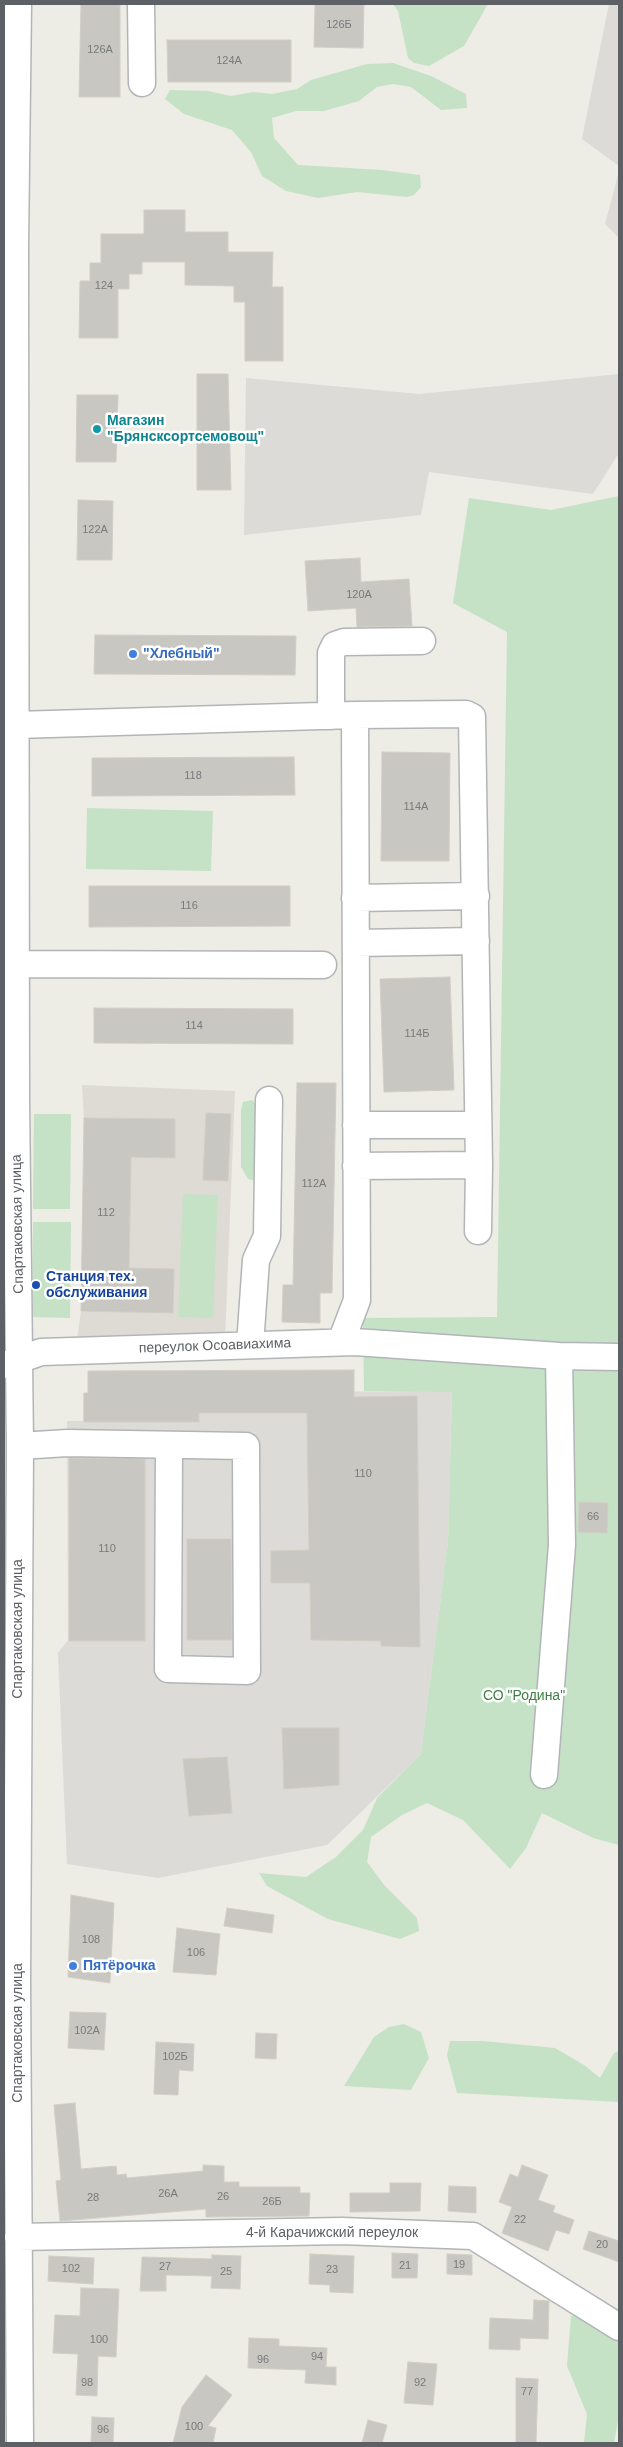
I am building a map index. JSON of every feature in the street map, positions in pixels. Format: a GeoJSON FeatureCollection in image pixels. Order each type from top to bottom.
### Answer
{"type":"FeatureCollection","features":[{"type":"Feature","properties":{"kind":"street","name":"Спартаковская улица"},"geometry":{"type":"LineString","coordinates":[[18,4],[9,246],[16,725],[12,1363],[20,1446],[10,1982],[18,2238],[20,2443]]}},
{"type":"Feature","properties":{"kind":"street"},"geometry":{"type":"LineString","coordinates":[[141,4],[142,83]]}},
{"type":"Feature","properties":{"kind":"street"},"geometry":{"type":"LineString","coordinates":[[341,1342],[357,1300],[356,943],[355,898],[343,716],[330,653],[335,645],[344,642],[422,641]]}},
{"type":"Feature","properties":{"kind":"street"},"geometry":{"type":"LineString","coordinates":[[16,725],[343,716],[466,714],[472,717],[476,896],[478,1231]]}},
{"type":"Feature","properties":{"kind":"street"},"geometry":{"type":"LineString","coordinates":[[355,898],[476,896]]}},
{"type":"Feature","properties":{"kind":"street"},"geometry":{"type":"LineString","coordinates":[[356,943],[476,941]]}},
{"type":"Feature","properties":{"kind":"street"},"geometry":{"type":"LineString","coordinates":[[16,964],[323,965]]}},
{"type":"Feature","properties":{"kind":"street"},"geometry":{"type":"LineString","coordinates":[[250,1345],[256,1260],[268,1236],[269,1100]]}},
{"type":"Feature","properties":{"kind":"street"},"geometry":{"type":"LineString","coordinates":[[356,1124],[478,1125]]}},
{"type":"Feature","properties":{"kind":"street"},"geometry":{"type":"LineString","coordinates":[[356,1166],[479,1165]]}},
{"type":"Feature","properties":{"kind":"street","name":"переулок Осоавиахима"},"geometry":{"type":"LineString","coordinates":[[12,1363],[41,1352],[341,1342],[559,1356],[619,1357]]}},
{"type":"Feature","properties":{"kind":"street"},"geometry":{"type":"LineString","coordinates":[[544,1775],[562,1546],[559,1356]]}},
{"type":"Feature","properties":{"kind":"street"},"geometry":{"type":"LineString","coordinates":[[20,1446],[67,1443],[246,1446],[247,1671],[168,1670],[169,1445]]}},
{"type":"Feature","properties":{"kind":"street","name":"4-й Карачижский переулок"},"geometry":{"type":"LineString","coordinates":[[18,2238],[342,2231],[473,2236],[619,2327]]}},
{"type":"Feature","properties":{"kind":"shaded area"},"geometry":{"type":"Polygon","coordinates":[[[609,4],[619,4],[619,166],[582,139],[609,4]]]}},
{"type":"Feature","properties":{"kind":"shaded area"},"geometry":{"type":"Polygon","coordinates":[[[619,171],[619,238],[605,224],[619,171]]]}},
{"type":"Feature","properties":{"kind":"shaded area"},"geometry":{"type":"Polygon","coordinates":[[[619,374],[619,455],[593,494],[429,472],[421,515],[244,535],[246,378],[419,394],[619,374]]]}},
{"type":"Feature","properties":{"kind":"shaded area"},"geometry":{"type":"Polygon","coordinates":[[[82,1085],[235,1091],[225,1338],[77,1340],[81,1311],[84,1118],[82,1085]]]}},
{"type":"Feature","properties":{"kind":"shaded area"},"geometry":{"type":"Polygon","coordinates":[[[452,1391],[448,1541],[421,1754],[327,1845],[158,1878],[67,1864],[58,1653],[68,1640],[67,1421],[83,1421],[83,1393],[452,1391]]]}},
{"type":"Feature","properties":{"kind":"green space"},"geometry":{"type":"Polygon","coordinates":[[[393,4],[488,4],[464,46],[429,66],[414,63],[408,58],[398,11],[393,4]]]}},
{"type":"Feature","properties":{"kind":"green space"},"geometry":{"type":"Polygon","coordinates":[[[393,63],[431,76],[466,94],[467,108],[441,110],[411,87],[393,84],[377,87],[359,101],[324,111],[296,111],[272,118],[274,138],[298,165],[382,170],[420,175],[421,187],[414,195],[407,197],[357,192],[318,198],[286,191],[262,176],[251,152],[232,130],[184,114],[165,99],[170,90],[208,91],[231,96],[253,92],[272,94],[297,89],[311,80],[367,64],[393,63]]]}},
{"type":"Feature","properties":{"kind":"green space","name":"СО \"Родина\""},"geometry":{"type":"Polygon","coordinates":[[[619,496],[619,1845],[593,1838],[542,1813],[526,1848],[510,1869],[463,1820],[427,1803],[402,1815],[371,1837],[367,1862],[385,1886],[417,1918],[419,1931],[400,1939],[328,1919],[267,1886],[259,1873],[306,1877],[336,1857],[363,1830],[377,1798],[421,1754],[448,1541],[452,1392],[364,1391],[363,1318],[497,1317],[507,632],[453,603],[469,498],[551,510],[619,496]]]}},
{"type":"Feature","properties":{"kind":"green space"},"geometry":{"type":"Polygon","coordinates":[[[87,808],[213,811],[211,871],[86,869],[87,808]]]}},
{"type":"Feature","properties":{"kind":"green space"},"geometry":{"type":"Polygon","coordinates":[[[252,1100],[261,1109],[256,1181],[248,1179],[241,1167],[241,1110],[243,1102],[252,1100]]]}},
{"type":"Feature","properties":{"kind":"green space"},"geometry":{"type":"Polygon","coordinates":[[[34,1114],[71,1114],[70,1209],[33,1209],[34,1114]]]}},
{"type":"Feature","properties":{"kind":"green space"},"geometry":{"type":"Polygon","coordinates":[[[183,1194],[218,1195],[213,1318],[178,1317],[183,1194]]]}},
{"type":"Feature","properties":{"kind":"green space"},"geometry":{"type":"Polygon","coordinates":[[[33,1222],[71,1222],[70,1318],[32,1317],[33,1222]]]}},
{"type":"Feature","properties":{"kind":"green space"},"geometry":{"type":"Polygon","coordinates":[[[404,2024],[421,2032],[429,2058],[411,2090],[344,2086],[374,2037],[389,2027],[404,2024]]]}},
{"type":"Feature","properties":{"kind":"green space"},"geometry":{"type":"Polygon","coordinates":[[[450,2041],[483,2041],[555,2048],[584,2065],[600,2078],[614,2053],[619,2051],[619,2102],[457,2093],[447,2055],[450,2041]]]}},
{"type":"Feature","properties":{"kind":"green space"},"geometry":{"type":"Polygon","coordinates":[[[582,2315],[619,2338],[619,2415],[614,2443],[584,2443],[587,2414],[567,2366],[571,2316],[582,2315]]]}},
{"type":"Feature","properties":{"kind":"building"},"geometry":{"type":"Polygon","coordinates":[[[81,4],[120,4],[120,97],[79,97],[81,4]]]}},
{"type":"Feature","properties":{"kind":"building"},"geometry":{"type":"Polygon","coordinates":[[[315,4],[364,4],[363,48],[314,47],[315,4]]]}},
{"type":"Feature","properties":{"kind":"building"},"geometry":{"type":"Polygon","coordinates":[[[167,40],[291,40],[291,82],[168,82],[167,40]]]}},
{"type":"Feature","properties":{"kind":"building"},"geometry":{"type":"Polygon","coordinates":[[[144,210],[185,210],[185,232],[228,232],[228,252],[273,252],[272,287],[283,287],[283,361],[245,361],[245,302],[234,302],[234,286],[185,285],[185,262],[142,262],[142,274],[129,274],[129,289],[118,289],[118,338],[79,338],[80,281],[90,281],[90,263],[101,263],[101,234],[144,234],[144,210]]]}},
{"type":"Feature","properties":{"kind":"building"},"geometry":{"type":"Polygon","coordinates":[[[197,374],[228,374],[231,490],[197,490],[197,374]]]}},
{"type":"Feature","properties":{"kind":"building","name":"Магазин \"Брянсксортсемовощ\""},"geometry":{"type":"Polygon","coordinates":[[[77,395],[118,395],[116,462],[76,462],[77,395]]]}},
{"type":"Feature","properties":{"kind":"building"},"geometry":{"type":"Polygon","coordinates":[[[78,500],[113,501],[112,560],[77,560],[78,500]]]}},
{"type":"Feature","properties":{"kind":"building"},"geometry":{"type":"Polygon","coordinates":[[[360,558],[361,582],[409,579],[412,626],[357,627],[356,608],[308,611],[305,561],[360,558]]]}},
{"type":"Feature","properties":{"kind":"building"},"geometry":{"type":"Polygon","coordinates":[[[95,635],[296,636],[295,675],[94,674],[95,635]]]}},
{"type":"Feature","properties":{"kind":"building"},"geometry":{"type":"Polygon","coordinates":[[[382,752],[450,753],[449,861],[381,861],[382,752]]]}},
{"type":"Feature","properties":{"kind":"building"},"geometry":{"type":"Polygon","coordinates":[[[294,757],[295,795],[92,796],[92,758],[294,757]]]}},
{"type":"Feature","properties":{"kind":"building"},"geometry":{"type":"Polygon","coordinates":[[[89,886],[290,886],[290,926],[89,927],[89,886]]]}},
{"type":"Feature","properties":{"kind":"building"},"geometry":{"type":"Polygon","coordinates":[[[450,977],[454,1090],[384,1092],[380,979],[450,977]]]}},
{"type":"Feature","properties":{"kind":"building"},"geometry":{"type":"Polygon","coordinates":[[[94,1008],[293,1009],[293,1044],[94,1043],[94,1008]]]}},
{"type":"Feature","properties":{"kind":"building"},"geometry":{"type":"Polygon","coordinates":[[[297,1083],[336,1083],[332,1293],[320,1293],[320,1323],[282,1322],[283,1285],[293,1285],[297,1083]]]}},
{"type":"Feature","properties":{"kind":"building"},"geometry":{"type":"Polygon","coordinates":[[[206,1113],[231,1114],[228,1181],[203,1180],[206,1113]]]}},
{"type":"Feature","properties":{"kind":"building"},"geometry":{"type":"Polygon","coordinates":[[[84,1118],[175,1119],[175,1158],[131,1157],[129,1268],[174,1269],[173,1313],[81,1311],[84,1118]]]}},
{"type":"Feature","properties":{"kind":"building"},"geometry":{"type":"Polygon","coordinates":[[[354,1370],[354,1397],[417,1396],[420,1647],[381,1646],[381,1641],[311,1640],[310,1583],[271,1583],[271,1551],[309,1550],[307,1413],[199,1413],[199,1422],[84,1422],[84,1393],[88,1393],[88,1371],[354,1370]]]}},
{"type":"Feature","properties":{"kind":"building"},"geometry":{"type":"Polygon","coordinates":[[[69,1458],[145,1459],[145,1641],[69,1641],[69,1458]]]}},
{"type":"Feature","properties":{"kind":"building"},"geometry":{"type":"Polygon","coordinates":[[[579,1502],[608,1503],[607,1533],[578,1532],[579,1502]]]}},
{"type":"Feature","properties":{"kind":"building"},"geometry":{"type":"Polygon","coordinates":[[[187,1539],[231,1539],[232,1640],[187,1640],[187,1539]]]}},
{"type":"Feature","properties":{"kind":"building"},"geometry":{"type":"Polygon","coordinates":[[[282,1728],[339,1728],[339,1785],[284,1789],[282,1728]]]}},
{"type":"Feature","properties":{"kind":"building"},"geometry":{"type":"Polygon","coordinates":[[[227,1757],[232,1813],[189,1816],[183,1759],[227,1757]]]}},
{"type":"Feature","properties":{"kind":"building"},"geometry":{"type":"Polygon","coordinates":[[[71,1895],[114,1903],[110,1983],[68,1977],[71,1895]]]}},
{"type":"Feature","properties":{"kind":"building"},"geometry":{"type":"Polygon","coordinates":[[[227,1908],[274,1915],[272,1933],[224,1926],[227,1908]]]}},
{"type":"Feature","properties":{"kind":"building"},"geometry":{"type":"Polygon","coordinates":[[[177,1928],[220,1934],[216,1975],[173,1972],[177,1928]]]}},
{"type":"Feature","properties":{"kind":"building"},"geometry":{"type":"Polygon","coordinates":[[[70,2012],[106,2013],[104,2050],[68,2048],[70,2012]]]}},
{"type":"Feature","properties":{"kind":"building"},"geometry":{"type":"Polygon","coordinates":[[[256,2033],[277,2034],[276,2059],[255,2058],[256,2033]]]}},
{"type":"Feature","properties":{"kind":"building"},"geometry":{"type":"Polygon","coordinates":[[[156,2042],[194,2044],[193,2071],[179,2070],[178,2095],[154,2094],[156,2042]]]}},
{"type":"Feature","properties":{"kind":"building"},"geometry":{"type":"Polygon","coordinates":[[[75,2103],[81,2169],[116,2166],[117,2175],[126,2174],[127,2178],[203,2171],[203,2165],[224,2166],[224,2182],[239,2182],[239,2187],[300,2187],[300,2193],[310,2193],[309,2216],[206,2217],[206,2209],[60,2221],[56,2181],[61,2180],[54,2105],[75,2103]]]}},
{"type":"Feature","properties":{"kind":"building"},"geometry":{"type":"Polygon","coordinates":[[[522,2165],[548,2175],[538,2200],[555,2206],[553,2212],[574,2220],[569,2234],[556,2230],[548,2251],[502,2233],[512,2207],[499,2202],[510,2174],[518,2177],[522,2165]]]}},
{"type":"Feature","properties":{"kind":"building"},"geometry":{"type":"Polygon","coordinates":[[[390,2183],[421,2183],[420,2211],[350,2212],[350,2193],[390,2193],[390,2183]]]}},
{"type":"Feature","properties":{"kind":"building"},"geometry":{"type":"Polygon","coordinates":[[[449,2186],[476,2187],[476,2213],[448,2211],[449,2186]]]}},
{"type":"Feature","properties":{"kind":"building"},"geometry":{"type":"Polygon","coordinates":[[[589,2231],[619,2241],[619,2262],[583,2249],[589,2231]]]}},
{"type":"Feature","properties":{"kind":"building"},"geometry":{"type":"Polygon","coordinates":[[[392,2253],[418,2254],[417,2278],[392,2278],[392,2253]]]}},
{"type":"Feature","properties":{"kind":"building"},"geometry":{"type":"Polygon","coordinates":[[[310,2254],[354,2256],[353,2293],[330,2292],[330,2285],[309,2284],[310,2254]]]}},
{"type":"Feature","properties":{"kind":"building"},"geometry":{"type":"Polygon","coordinates":[[[447,2254],[472,2255],[472,2275],[447,2274],[447,2254]]]}},
{"type":"Feature","properties":{"kind":"building"},"geometry":{"type":"Polygon","coordinates":[[[212,2255],[241,2256],[240,2289],[211,2288],[212,2276],[166,2275],[166,2291],[140,2291],[142,2257],[212,2259],[212,2255]]]}},
{"type":"Feature","properties":{"kind":"building"},"geometry":{"type":"Polygon","coordinates":[[[49,2256],[94,2258],[93,2284],[48,2281],[49,2256]]]}},
{"type":"Feature","properties":{"kind":"building"},"geometry":{"type":"Polygon","coordinates":[[[81,2288],[119,2289],[116,2357],[98,2356],[97,2396],[76,2395],[78,2354],[53,2353],[55,2315],[80,2316],[81,2288]]]}},
{"type":"Feature","properties":{"kind":"building"},"geometry":{"type":"Polygon","coordinates":[[[534,2300],[549,2301],[548,2339],[520,2338],[520,2350],[489,2349],[490,2318],[533,2320],[534,2300]]]}},
{"type":"Feature","properties":{"kind":"building"},"geometry":{"type":"Polygon","coordinates":[[[249,2338],[279,2339],[279,2346],[327,2348],[326,2367],[336,2367],[336,2385],[305,2383],[306,2370],[248,2368],[249,2338]]]}},
{"type":"Feature","properties":{"kind":"building"},"geometry":{"type":"Polygon","coordinates":[[[408,2362],[437,2364],[433,2405],[404,2403],[408,2362]]]}},
{"type":"Feature","properties":{"kind":"building"},"geometry":{"type":"Polygon","coordinates":[[[206,2375],[232,2395],[208,2426],[216,2428],[213,2443],[173,2443],[182,2407],[206,2375]]]}},
{"type":"Feature","properties":{"kind":"building"},"geometry":{"type":"Polygon","coordinates":[[[516,2378],[538,2379],[536,2443],[516,2443],[516,2378]]]}},
{"type":"Feature","properties":{"kind":"building"},"geometry":{"type":"Polygon","coordinates":[[[92,2417],[114,2418],[113,2443],[91,2443],[92,2417]]]}},
{"type":"Feature","properties":{"kind":"building"},"geometry":{"type":"Polygon","coordinates":[[[368,2420],[387,2425],[382,2443],[362,2443],[368,2420]]]}},
{"type":"Feature","properties":{"kind":"place","name":"Магазин \"Брянсксортсемовощ\""},"geometry":{"type":"Point","coordinates":[97,429]}},
{"type":"Feature","properties":{"kind":"place","name":"\"Хлебный\""},"geometry":{"type":"Point","coordinates":[133,654]}},
{"type":"Feature","properties":{"kind":"place","name":"Станция тех. обслуживания"},"geometry":{"type":"Point","coordinates":[36,1285]}},
{"type":"Feature","properties":{"kind":"place","name":"Пятёрочка"},"geometry":{"type":"Point","coordinates":[73,1966]}}]}
